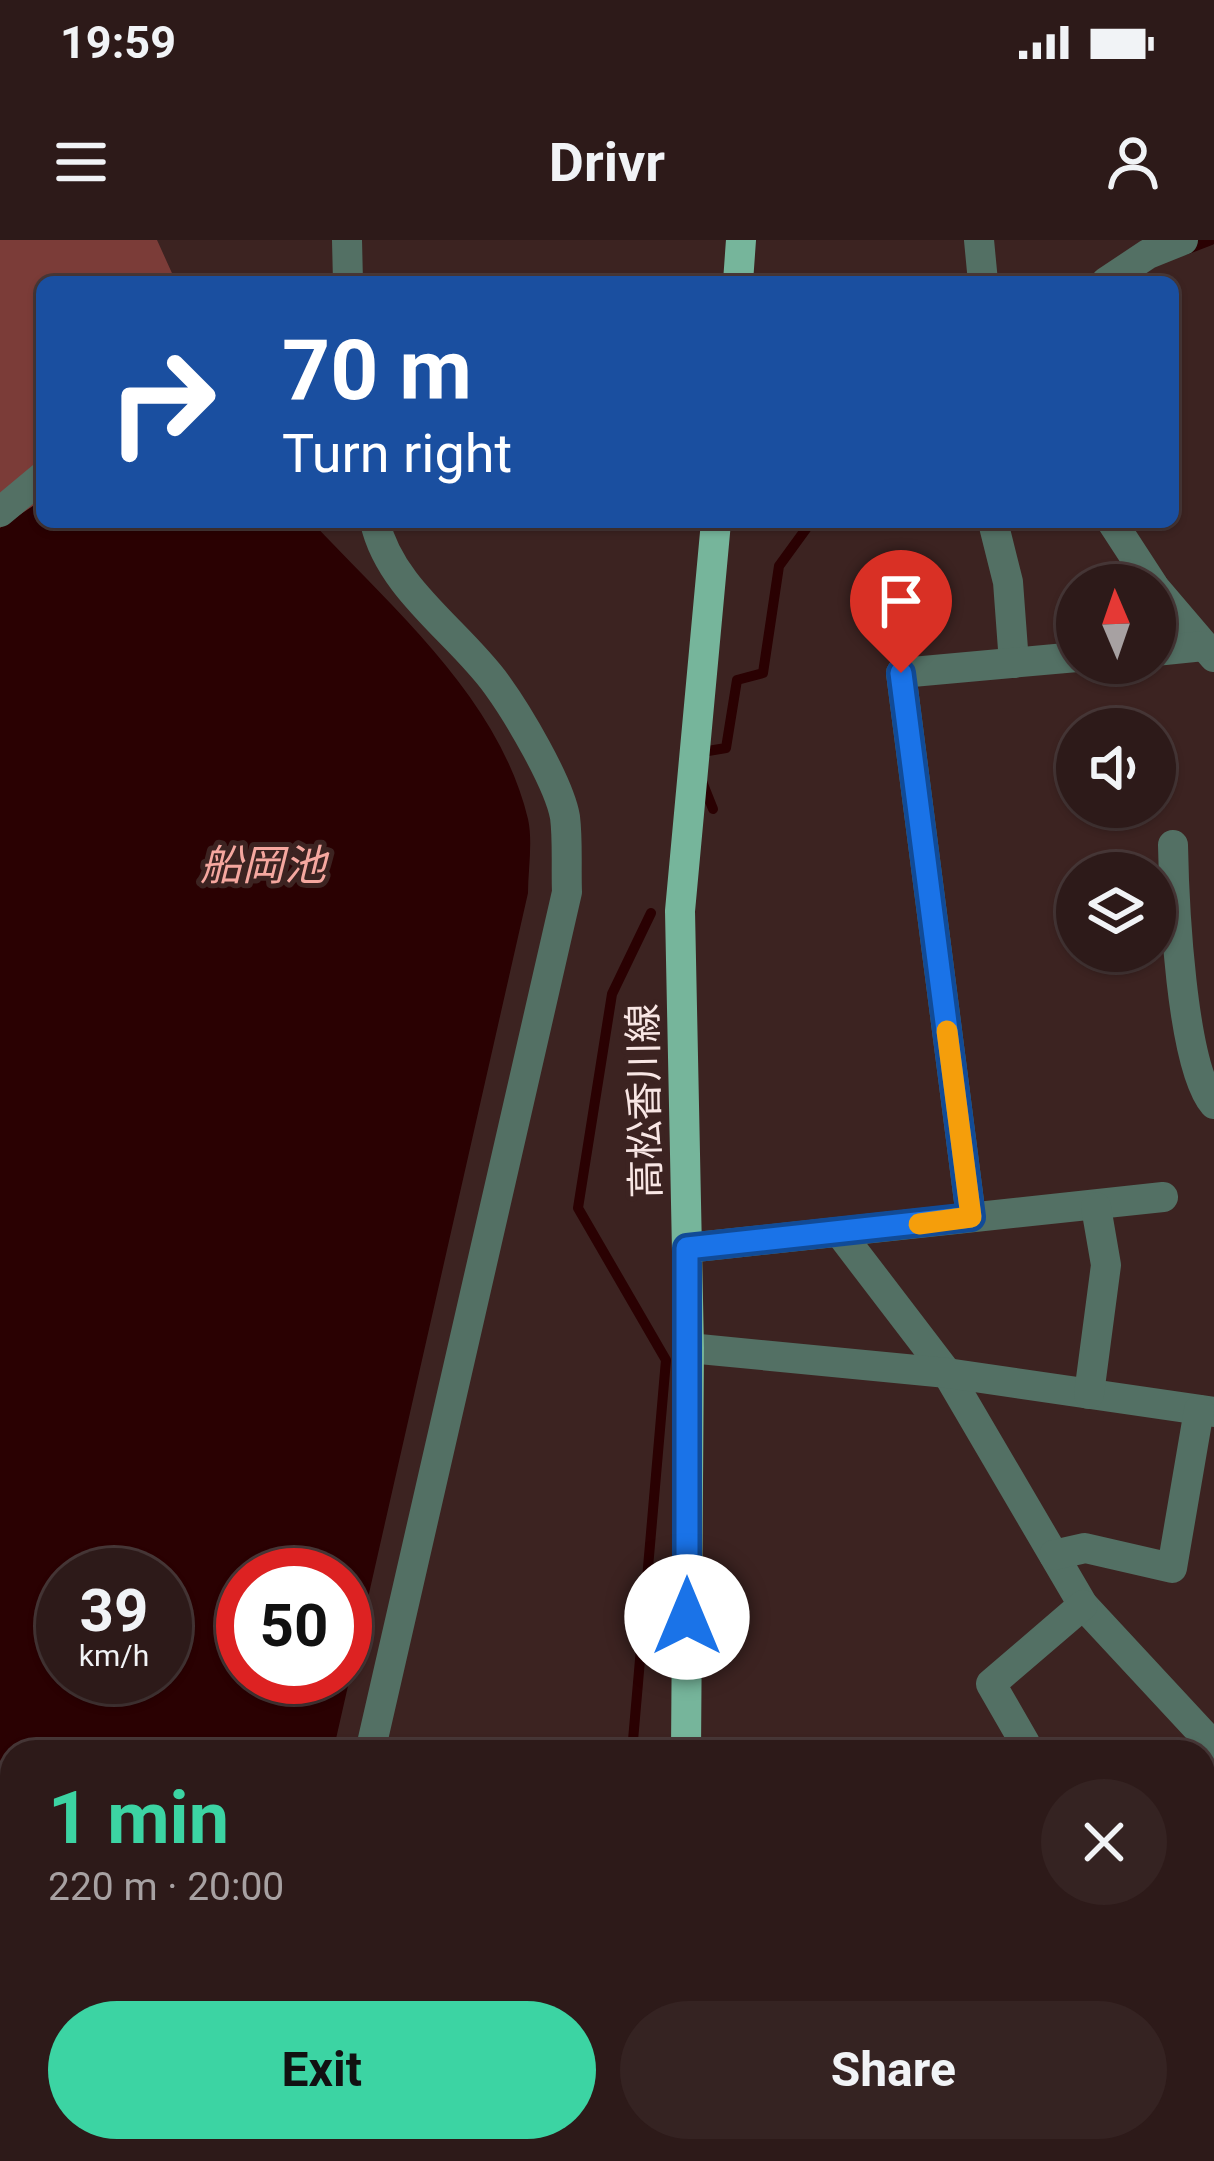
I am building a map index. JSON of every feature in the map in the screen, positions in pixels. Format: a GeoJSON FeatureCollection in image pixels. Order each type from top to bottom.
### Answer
{"type":"FeatureCollection","features":[{"type":"Feature","properties":{"kind":"main road"},"geometry":{"type":"LineString","coordinates":[[738,276],[741,240]]}},
{"type":"Feature","properties":{"kind":"main road","name":"高松香川線"},"geometry":{"type":"LineString","coordinates":[[686,1740],[689,1348],[680,911],[715,528]]}},
{"type":"Feature","properties":{"kind":"street"},"geometry":{"type":"LineString","coordinates":[[347,240],[348,276]]}},
{"type":"Feature","properties":{"kind":"street"},"geometry":{"type":"LineString","coordinates":[[979,240],[982,276]]}},
{"type":"Feature","properties":{"kind":"street"},"geometry":{"type":"LineString","coordinates":[[1115,276],[1148,254],[1183,240]]}},
{"type":"Feature","properties":{"kind":"street"},"geometry":{"type":"LineString","coordinates":[[0,512],[36,481]]}},
{"type":"Feature","properties":{"kind":"street"},"geometry":{"type":"LineString","coordinates":[[372,528],[412,591],[497,685],[539,758],[564,814],[567,892],[373,1740]]}},
{"type":"Feature","properties":{"kind":"street"},"geometry":{"type":"LineString","coordinates":[[995,528],[1008,581],[1013,663]]}},
{"type":"Feature","properties":{"kind":"street"},"geometry":{"type":"LineString","coordinates":[[1116,528],[1140,564]]}},
{"type":"Feature","properties":{"kind":"street"},"geometry":{"type":"LineString","coordinates":[[1176,612],[1209,651]]}},
{"type":"Feature","properties":{"kind":"street"},"geometry":{"type":"LineString","coordinates":[[1176,651],[1209,651]]}},
{"type":"Feature","properties":{"kind":"street"},"geometry":{"type":"LineString","coordinates":[[971,1217],[901,673],[1056,660]]}},
{"type":"Feature","properties":{"kind":"street"},"geometry":{"type":"LineString","coordinates":[[1173,844],[1175,917],[1196,1060],[1202,1091],[1214,1105]]}},
{"type":"Feature","properties":{"kind":"street"},"geometry":{"type":"LineString","coordinates":[[687,1248],[1163,1197]]}},
{"type":"Feature","properties":{"kind":"street"},"geometry":{"type":"LineString","coordinates":[[1089,1394],[1106,1264],[1096,1207]]}},
{"type":"Feature","properties":{"kind":"street"},"geometry":{"type":"LineString","coordinates":[[840,1233],[947,1372],[1083,1605],[1208,1740]]}},
{"type":"Feature","properties":{"kind":"street"},"geometry":{"type":"LineString","coordinates":[[689,1348],[947,1372],[1206,1411],[1172,1568],[1085,1548],[1054,1556]]}},
{"type":"Feature","properties":{"kind":"street"},"geometry":{"type":"LineString","coordinates":[[1023,1740],[991,1684],[1083,1605]]}},
{"type":"Feature","properties":{"kind":"shaded area"},"geometry":{"type":"Polygon","coordinates":[[[0,240],[157,240],[173,276],[36,276],[36,504],[0,528],[0,240]]]}},
{"type":"Feature","properties":{"kind":"water","name":"船岡池"},"geometry":{"type":"Polygon","coordinates":[[[36,504],[36,528],[318,528],[408,622],[468,695],[514,775],[528,819],[528,893],[372,1580],[372,1548],[216,1548],[216,1704],[344,1704],[336,1740],[0,1740],[0,528],[36,504]]]}},
{"type":"Feature","properties":{"kind":"waterway"},"geometry":{"type":"LineString","coordinates":[[1185,250],[1211,240]]}},
{"type":"Feature","properties":{"kind":"waterway"},"geometry":{"type":"LineString","coordinates":[[696,753],[726,748],[737,680],[763,673],[779,566],[807,528]]}},
{"type":"Feature","properties":{"kind":"waterway"},"geometry":{"type":"LineString","coordinates":[[701,779],[713,809]]}},
{"type":"Feature","properties":{"kind":"waterway"},"geometry":{"type":"LineString","coordinates":[[633,1740],[666,1360],[578,1208],[612,994],[651,913]]}},
{"type":"Feature","properties":{"kind":"slow traffic"},"geometry":{"type":"LineString","coordinates":[[919,1224],[971,1217],[947,1031]]}},
{"type":"Feature","properties":{"kind":"route"},"geometry":{"type":"LineString","coordinates":[[687,1617],[687,1248],[971,1217],[901,673]]}}]}
